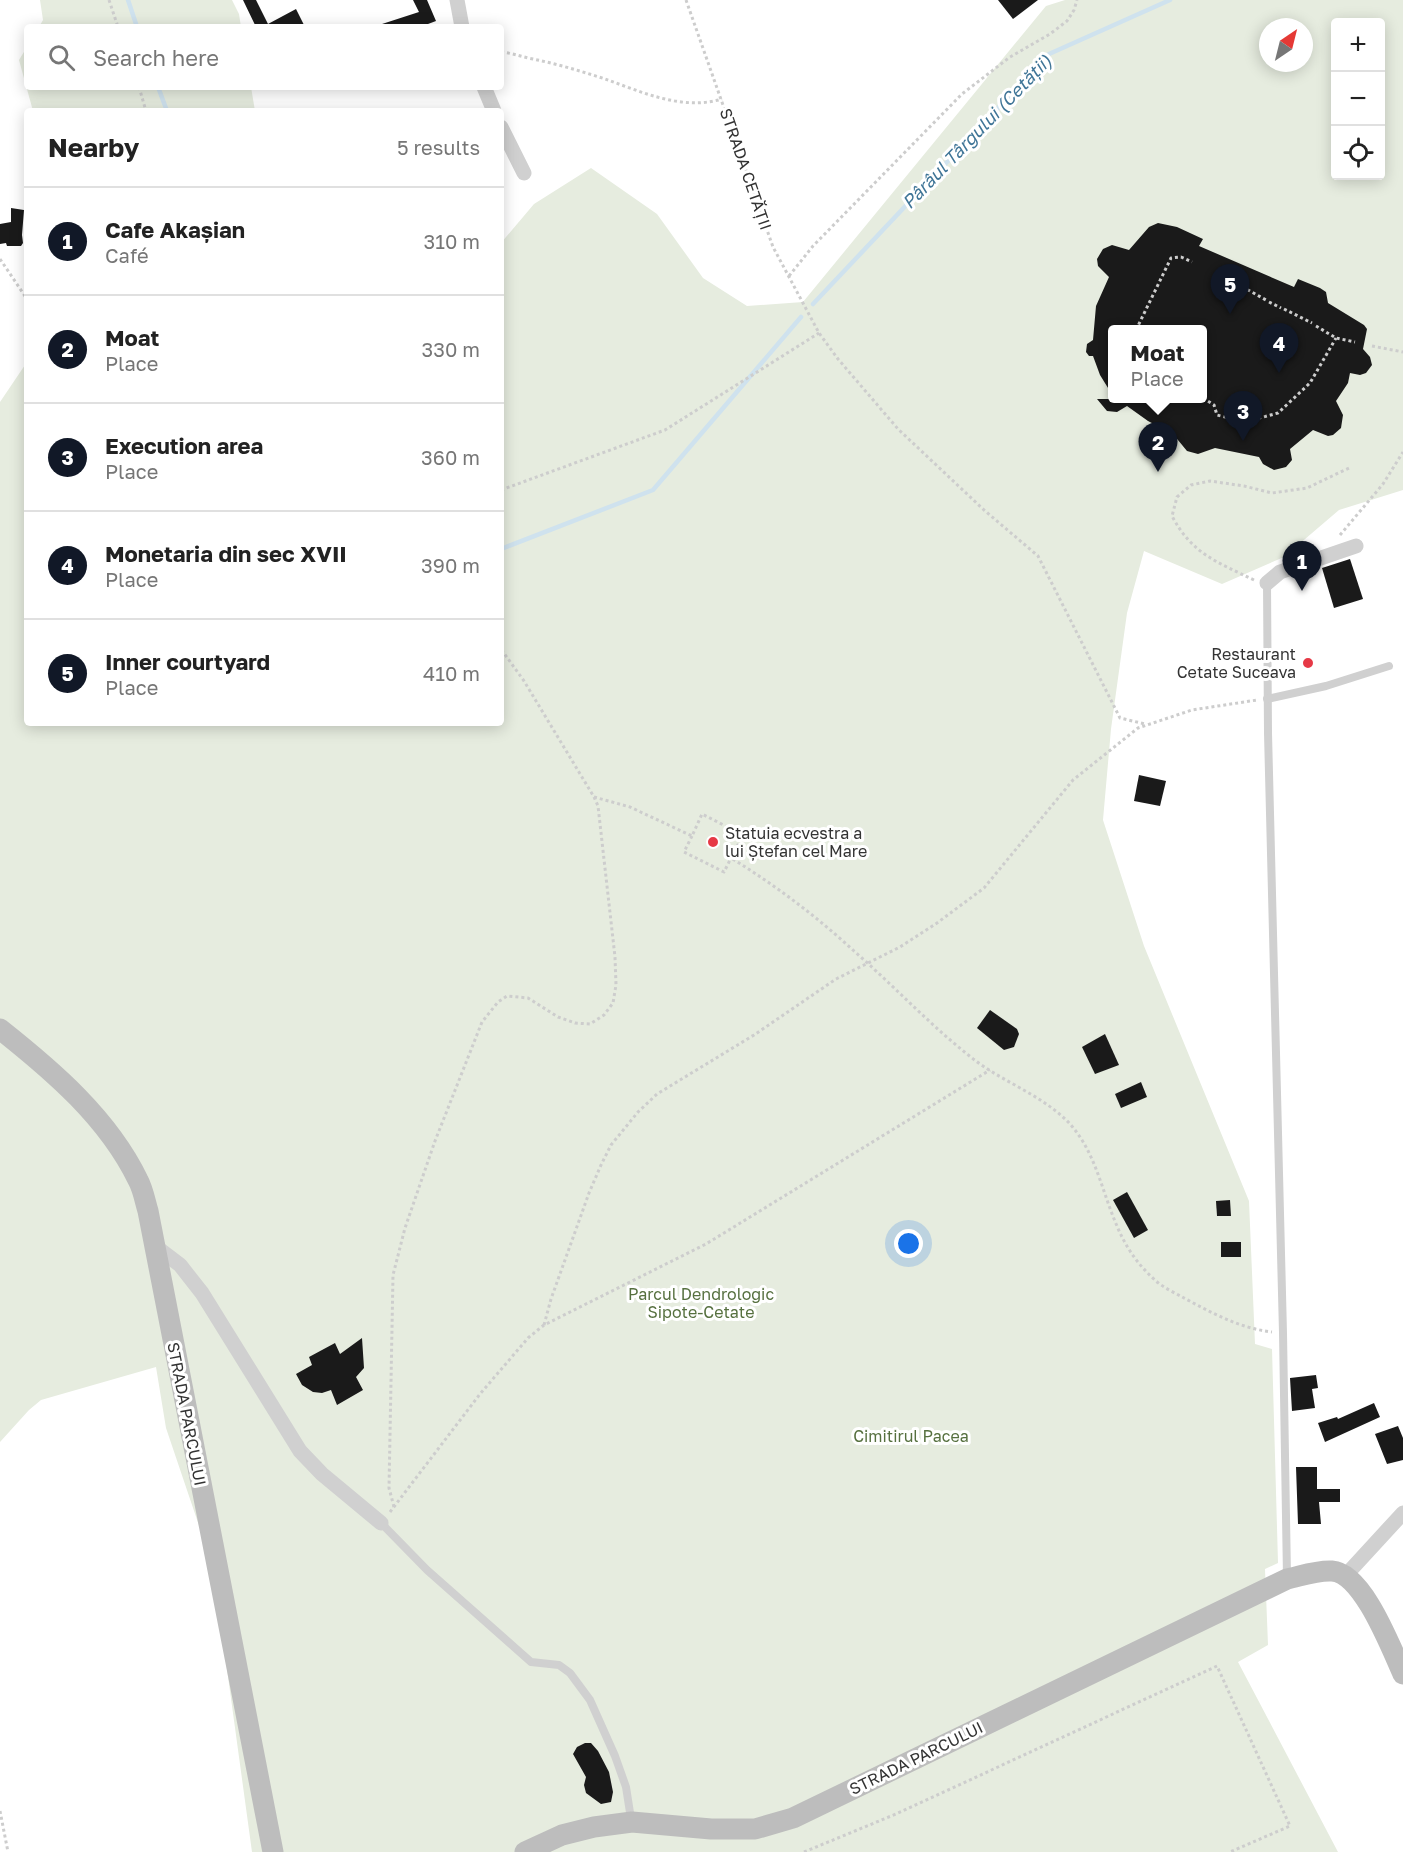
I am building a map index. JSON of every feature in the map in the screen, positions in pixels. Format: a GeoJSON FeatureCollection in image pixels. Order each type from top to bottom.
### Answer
{"type":"FeatureCollection","features":[{"type":"Feature","properties":{"kind":"street"},"geometry":{"type":"LineString","coordinates":[[457,0],[461,24]]}},
{"type":"Feature","properties":{"kind":"street"},"geometry":{"type":"LineString","coordinates":[[485,90],[493,108]]}},
{"type":"Feature","properties":{"kind":"street"},"geometry":{"type":"LineString","coordinates":[[504,133],[524,173]]}},
{"type":"Feature","properties":{"kind":"street"},"geometry":{"type":"LineString","coordinates":[[1267,583],[1280,572],[1356,546]]}},
{"type":"Feature","properties":{"kind":"street","name":"STRADA PARCULUI"},"geometry":{"type":"LineString","coordinates":[[0,1029],[62,1081],[105,1128],[123,1153],[139,1182],[148,1210],[273,1852]]}},
{"type":"Feature","properties":{"kind":"street"},"geometry":{"type":"LineString","coordinates":[[155,1246],[180,1265],[202,1293],[300,1451],[322,1474],[381,1523]]}},
{"type":"Feature","properties":{"kind":"street"},"geometry":{"type":"LineString","coordinates":[[1403,1513],[1346,1575],[1362,1592],[1403,1674]]}},
{"type":"Feature","properties":{"kind":"street","name":"STRADA PARCULUI"},"geometry":{"type":"LineString","coordinates":[[525,1852],[562,1836],[594,1827],[632,1822],[711,1829],[755,1829],[793,1818],[1287,1579],[1323,1571],[1334,1571],[1346,1575]]}},
{"type":"Feature","properties":{"kind":"lane"},"geometry":{"type":"LineString","coordinates":[[1267,583],[1267,699],[1287,1579]]}},
{"type":"Feature","properties":{"kind":"lane"},"geometry":{"type":"LineString","coordinates":[[1267,699],[1326,686],[1389,666]]}},
{"type":"Feature","properties":{"kind":"lane"},"geometry":{"type":"LineString","coordinates":[[381,1523],[427,1570],[531,1662],[559,1665],[570,1674],[590,1700],[615,1756],[626,1787],[632,1822]]}},
{"type":"Feature","properties":{"kind":"path"},"geometry":{"type":"LineString","coordinates":[[109,0],[117,24]]}},
{"type":"Feature","properties":{"kind":"path","name":"STRADA CETĂȚII"},"geometry":{"type":"LineString","coordinates":[[686,0],[773,247],[819,333],[838,359],[898,429],[984,510],[1038,556],[1120,718],[1147,725]]}},
{"type":"Feature","properties":{"kind":"path"},"geometry":{"type":"LineString","coordinates":[[789,276],[813,246],[962,94],[1010,57],[1058,28],[1074,10],[1077,0]]}},
{"type":"Feature","properties":{"kind":"path"},"geometry":{"type":"LineString","coordinates":[[504,52],[569,67],[662,98],[691,104],[709,103],[722,99]]}},
{"type":"Feature","properties":{"kind":"path"},"geometry":{"type":"LineString","coordinates":[[140,90],[145,108]]}},
{"type":"Feature","properties":{"kind":"path"},"geometry":{"type":"LineString","coordinates":[[1138,325],[1171,258],[1181,257],[1192,262]]}},
{"type":"Feature","properties":{"kind":"path"},"geometry":{"type":"LineString","coordinates":[[0,259],[24,295]]}},
{"type":"Feature","properties":{"kind":"path"},"geometry":{"type":"LineString","coordinates":[[1216,272],[1336,338],[1355,342]]}},
{"type":"Feature","properties":{"kind":"path"},"geometry":{"type":"LineString","coordinates":[[504,489],[665,430],[819,333]]}},
{"type":"Feature","properties":{"kind":"path"},"geometry":{"type":"LineString","coordinates":[[1207,401],[1214,405],[1217,415],[1245,422],[1278,412],[1310,383],[1336,338]]}},
{"type":"Feature","properties":{"kind":"path"},"geometry":{"type":"LineString","coordinates":[[1372,346],[1403,352]]}},
{"type":"Feature","properties":{"kind":"path"},"geometry":{"type":"LineString","coordinates":[[1339,536],[1383,484],[1403,452]]}},
{"type":"Feature","properties":{"kind":"path"},"geometry":{"type":"LineString","coordinates":[[1267,583],[1255,580],[1197,549],[1182,534],[1172,516],[1177,497],[1191,485],[1210,481],[1272,493],[1307,488],[1349,468]]}},
{"type":"Feature","properties":{"kind":"path"},"geometry":{"type":"LineString","coordinates":[[394,1507],[389,1488],[393,1275],[405,1228],[435,1141],[482,1022],[498,1002],[507,996],[528,998],[558,1017],[575,1023],[590,1024],[604,1015],[613,1003],[616,985],[615,957],[598,806],[524,681],[504,653]]}},
{"type":"Feature","properties":{"kind":"path"},"geometry":{"type":"LineString","coordinates":[[544,1325],[589,1193],[611,1145],[638,1112],[657,1094],[753,1035],[836,979],[909,941],[984,888],[1073,780],[1138,728],[1192,710],[1267,699]]}},
{"type":"Feature","properties":{"kind":"path"},"geometry":{"type":"LineString","coordinates":[[594,797],[630,807],[692,836]]}},
{"type":"Feature","properties":{"kind":"path"},"geometry":{"type":"LineString","coordinates":[[702,814],[743,835],[724,872],[684,852],[692,836],[702,814]]}},
{"type":"Feature","properties":{"kind":"path"},"geometry":{"type":"LineString","coordinates":[[731,858],[768,880],[855,952],[973,1059],[1049,1107],[1068,1122],[1084,1141],[1118,1228],[1133,1257],[1158,1283],[1234,1323],[1283,1333]]}},
{"type":"Feature","properties":{"kind":"path"},"geometry":{"type":"LineString","coordinates":[[381,1523],[480,1394],[521,1346],[544,1325],[706,1244],[990,1070]]}},
{"type":"Feature","properties":{"kind":"path"},"geometry":{"type":"LineString","coordinates":[[804,1852],[896,1814],[1217,1666],[1290,1826],[1230,1852]]}},
{"type":"Feature","properties":{"kind":"path"},"geometry":{"type":"LineString","coordinates":[[0,1811],[8,1852]]}},
{"type":"Feature","properties":{"kind":"green space"},"geometry":{"type":"Polygon","coordinates":[[[40,0],[232,0],[239,14],[241,24],[41,24],[43,20],[40,0]]]}},
{"type":"Feature","properties":{"kind":"green space","name":"Parcul Dendrologic Sipote-Cetate"},"geometry":{"type":"Polygon","coordinates":[[[1065,0],[1403,0],[1403,490],[1339,510],[1284,557],[1222,584],[1144,551],[1127,613],[1111,729],[1103,820],[1144,946],[1249,1201],[1255,1344],[1272,1349],[1278,1563],[1265,1569],[1268,1645],[1238,1662],[1338,1852],[252,1852],[213,1567],[166,1428],[156,1367],[41,1400],[0,1442],[0,402],[24,366],[24,726],[504,726],[504,239],[534,204],[591,168],[657,214],[703,278],[747,306],[803,302],[1046,6],[1065,0]]]}},
{"type":"Feature","properties":{"kind":"green space"},"geometry":{"type":"Polygon","coordinates":[[[24,52],[24,78],[19,60],[24,52]]]}},
{"type":"Feature","properties":{"kind":"green space"},"geometry":{"type":"Polygon","coordinates":[[[27,90],[252,90],[254,108],[32,108],[27,90]]]}},
{"type":"Feature","properties":{"kind":"building"},"geometry":{"type":"Polygon","coordinates":[[[243,0],[256,0],[268,24],[255,24],[243,0]]]}},
{"type":"Feature","properties":{"kind":"building"},"geometry":{"type":"Polygon","coordinates":[[[413,0],[427,0],[436,21],[428,24],[382,24],[419,12],[413,0]]]}},
{"type":"Feature","properties":{"kind":"building"},"geometry":{"type":"Polygon","coordinates":[[[998,0],[1038,0],[1013,19],[998,0]]]}},
{"type":"Feature","properties":{"kind":"building"},"geometry":{"type":"Polygon","coordinates":[[[296,9],[304,24],[268,24],[296,9]]]}},
{"type":"Feature","properties":{"kind":"building"},"geometry":{"type":"Polygon","coordinates":[[[11,208],[24,210],[21,246],[0,244],[0,224],[11,222],[11,208]]]}},
{"type":"Feature","properties":{"kind":"building"},"geometry":{"type":"Polygon","coordinates":[[[1158,223],[1177,227],[1203,239],[1199,246],[1294,287],[1298,279],[1320,288],[1326,292],[1328,303],[1364,325],[1367,329],[1363,349],[1370,357],[1372,365],[1366,373],[1360,375],[1350,373],[1348,383],[1336,401],[1343,415],[1341,428],[1328,436],[1313,430],[1290,449],[1292,460],[1286,467],[1274,470],[1263,464],[1259,457],[1215,448],[1198,454],[1187,451],[1173,434],[1148,421],[1127,406],[1117,412],[1107,411],[1097,399],[1108,399],[1108,403],[1207,403],[1207,325],[1108,325],[1108,388],[1093,356],[1089,356],[1086,352],[1087,344],[1093,340],[1096,306],[1109,277],[1098,266],[1097,259],[1103,249],[1112,245],[1129,250],[1149,227],[1158,223]]]}},
{"type":"Feature","properties":{"kind":"building"},"geometry":{"type":"Polygon","coordinates":[[[1350,559],[1363,599],[1334,608],[1322,568],[1350,559]]]}},
{"type":"Feature","properties":{"kind":"building"},"geometry":{"type":"Polygon","coordinates":[[[1139,775],[1166,781],[1160,806],[1134,801],[1139,775]]]}},
{"type":"Feature","properties":{"kind":"building"},"geometry":{"type":"Polygon","coordinates":[[[990,1010],[1017,1029],[1019,1034],[1014,1047],[1004,1050],[977,1028],[990,1010]]]}},
{"type":"Feature","properties":{"kind":"building"},"geometry":{"type":"Polygon","coordinates":[[[1105,1034],[1119,1065],[1095,1074],[1082,1047],[1105,1034]]]}},
{"type":"Feature","properties":{"kind":"building"},"geometry":{"type":"Polygon","coordinates":[[[1141,1082],[1147,1097],[1121,1108],[1115,1094],[1141,1082]]]}},
{"type":"Feature","properties":{"kind":"building"},"geometry":{"type":"Polygon","coordinates":[[[1127,1192],[1148,1230],[1134,1238],[1113,1200],[1127,1192]]]}},
{"type":"Feature","properties":{"kind":"building"},"geometry":{"type":"Polygon","coordinates":[[[1230,1200],[1231,1216],[1217,1216],[1216,1201],[1230,1200]]]}},
{"type":"Feature","properties":{"kind":"building"},"geometry":{"type":"Polygon","coordinates":[[[1221,1242],[1241,1242],[1241,1257],[1221,1257],[1221,1242]]]}},
{"type":"Feature","properties":{"kind":"building"},"geometry":{"type":"Polygon","coordinates":[[[362,1338],[364,1368],[356,1377],[363,1390],[337,1405],[331,1390],[322,1393],[313,1392],[302,1385],[296,1374],[312,1365],[309,1357],[335,1343],[340,1354],[362,1338]]]}},
{"type":"Feature","properties":{"kind":"building"},"geometry":{"type":"Polygon","coordinates":[[[1316,1375],[1318,1388],[1312,1389],[1315,1408],[1292,1411],[1290,1378],[1316,1375]]]}},
{"type":"Feature","properties":{"kind":"building"},"geometry":{"type":"Polygon","coordinates":[[[1374,1403],[1380,1417],[1325,1442],[1318,1423],[1337,1417],[1338,1419],[1374,1403]]]}},
{"type":"Feature","properties":{"kind":"building"},"geometry":{"type":"Polygon","coordinates":[[[1398,1426],[1403,1438],[1403,1460],[1387,1464],[1375,1434],[1398,1426]]]}},
{"type":"Feature","properties":{"kind":"building"},"geometry":{"type":"Polygon","coordinates":[[[1296,1467],[1317,1467],[1317,1489],[1340,1489],[1340,1502],[1319,1502],[1321,1524],[1298,1524],[1296,1467]]]}},
{"type":"Feature","properties":{"kind":"building"},"geometry":{"type":"Polygon","coordinates":[[[591,1743],[598,1751],[609,1772],[613,1792],[611,1802],[601,1804],[586,1793],[584,1785],[586,1777],[573,1754],[577,1747],[591,1743]]]}},
{"type":"Feature","properties":{"kind":"waterway"},"geometry":{"type":"LineString","coordinates":[[128,0],[136,24]]}},
{"type":"Feature","properties":{"kind":"waterway","name":"Pârâul Târgului (Cetății)"},"geometry":{"type":"LineString","coordinates":[[813,304],[1049,54],[1170,0]]}},
{"type":"Feature","properties":{"kind":"waterway"},"geometry":{"type":"LineString","coordinates":[[159,90],[166,108]]}},
{"type":"Feature","properties":{"kind":"waterway","name":"Pârâul Târgului (Cetății)"},"geometry":{"type":"LineString","coordinates":[[504,548],[653,490],[801,317]]}},
{"type":"Feature","properties":{"kind":"place","name":"Inner courtyard"},"geometry":{"type":"Point","coordinates":[1230,314]}},
{"type":"Feature","properties":{"kind":"place","name":"Monetaria din sec XVII"},"geometry":{"type":"Point","coordinates":[1279,373]}},
{"type":"Feature","properties":{"kind":"place","name":"Execution area"},"geometry":{"type":"Point","coordinates":[1243,441]}},
{"type":"Feature","properties":{"kind":"place","name":"Moat"},"geometry":{"type":"Point","coordinates":[1158,472]}},
{"type":"Feature","properties":{"kind":"place","name":"Cafe Akașian"},"geometry":{"type":"Point","coordinates":[1302,591]}},
{"type":"Feature","properties":{"kind":"place","name":"Restaurant Cetate Suceava"},"geometry":{"type":"Point","coordinates":[1308,663]}},
{"type":"Feature","properties":{"kind":"place","name":"Statuia ecvestra a lui Ștefan cel Mare"},"geometry":{"type":"Point","coordinates":[713,842]}},
{"type":"Feature","properties":{"kind":"park label","name":"Cimitirul Pacea"},"geometry":{"type":"Point","coordinates":[911,1436]}}]}
